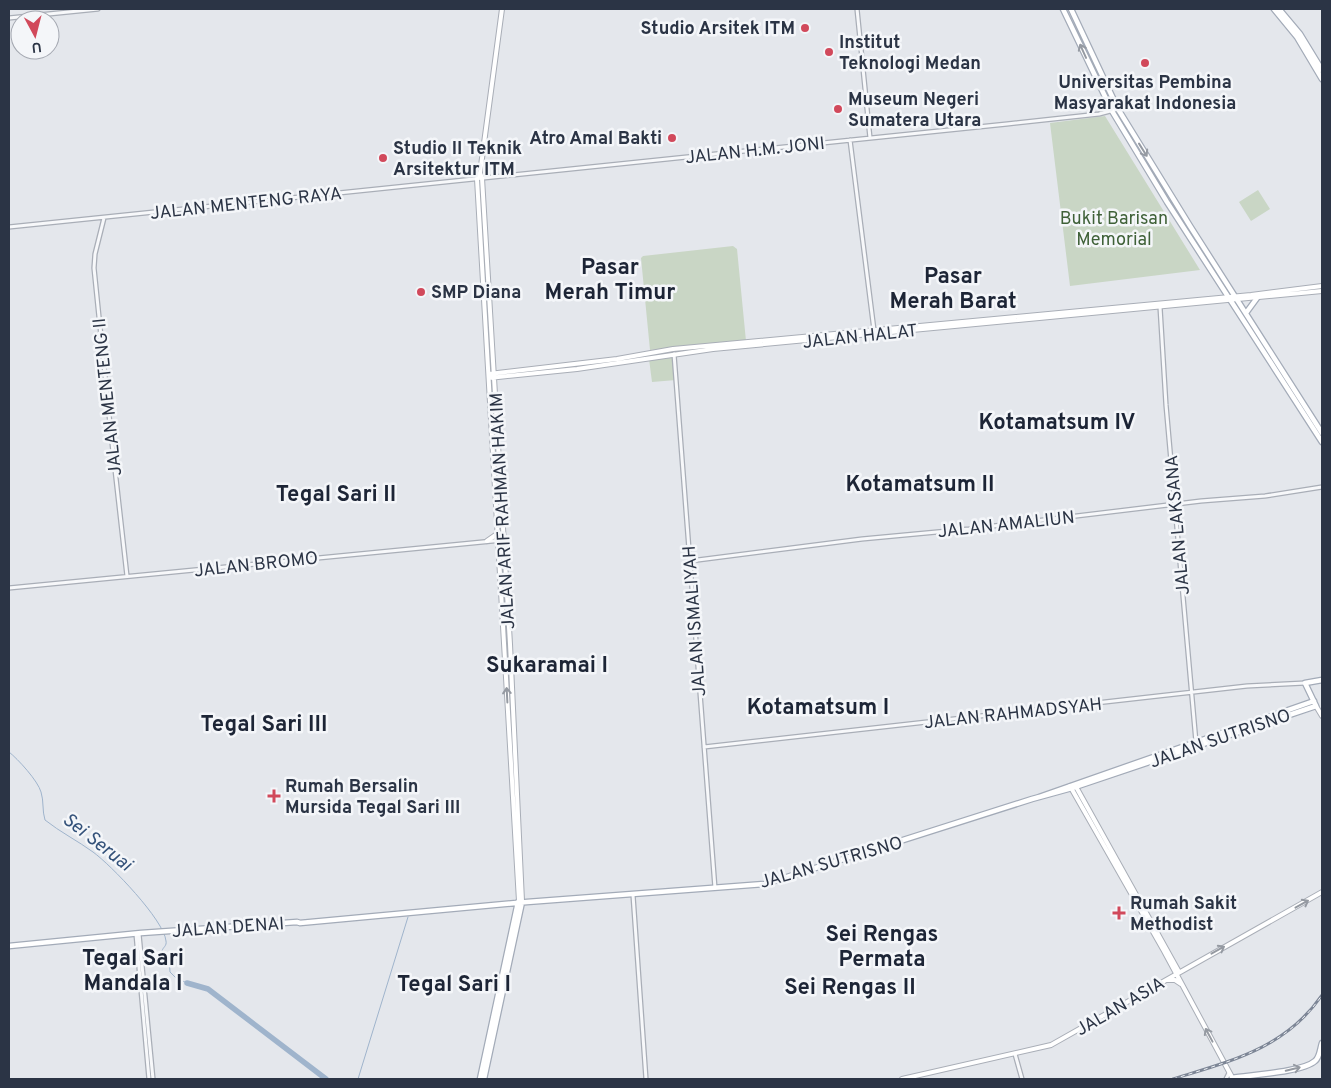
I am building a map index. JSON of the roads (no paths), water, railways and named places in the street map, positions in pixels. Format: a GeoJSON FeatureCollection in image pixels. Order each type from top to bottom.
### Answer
{"type":"FeatureCollection","features":[{"type":"Feature","properties":{"kind":"main road"},"geometry":{"type":"LineString","coordinates":[[477,179],[480,173],[502,9]]}},
{"type":"Feature","properties":{"kind":"main road"},"geometry":{"type":"LineString","coordinates":[[1063,9],[1112,111],[1152,177],[1188,228],[1233,298],[1322,442]]}},
{"type":"Feature","properties":{"kind":"main road"},"geometry":{"type":"LineString","coordinates":[[1071,9],[1118,109],[1158,174],[1188,228]]}},
{"type":"Feature","properties":{"kind":"main road"},"geometry":{"type":"LineString","coordinates":[[1274,9],[1297,36],[1322,74]]}},
{"type":"Feature","properties":{"kind":"main road"},"geometry":{"type":"LineString","coordinates":[[1279,9],[1300,34],[1322,74]]}},
{"type":"Feature","properties":{"kind":"main road","name":"JALAN ARIF RAHMAN HAKIM"},"geometry":{"type":"LineString","coordinates":[[480,173],[482,178],[497,533],[522,902],[480,1079]]}},
{"type":"Feature","properties":{"kind":"main road"},"geometry":{"type":"LineString","coordinates":[[1152,177],[1158,174]]}},
{"type":"Feature","properties":{"kind":"main road","name":"JALAN ARIF RAHMAN HAKIM"},"geometry":{"type":"LineString","coordinates":[[477,179],[500,483],[522,902],[484,1079]]}},
{"type":"Feature","properties":{"kind":"main road"},"geometry":{"type":"LineString","coordinates":[[1233,298],[1322,286]]}},
{"type":"Feature","properties":{"kind":"main road"},"geometry":{"type":"LineString","coordinates":[[1233,298],[1257,298],[1322,291]]}},
{"type":"Feature","properties":{"kind":"main road"},"geometry":{"type":"LineString","coordinates":[[1233,298],[1246,313],[1322,433]]}},
{"type":"Feature","properties":{"kind":"main road","name":"JALAN HALAT"},"geometry":{"type":"LineString","coordinates":[[491,376],[584,368],[674,354],[874,332],[1233,298]]}},
{"type":"Feature","properties":{"kind":"main road","name":"JALAN HALAT"},"geometry":{"type":"LineString","coordinates":[[491,376],[617,359],[673,349],[1160,307],[1233,298]]}},
{"type":"Feature","properties":{"kind":"main road"},"geometry":{"type":"LineString","coordinates":[[1246,313],[1257,298]]}},
{"type":"Feature","properties":{"kind":"main road"},"geometry":{"type":"LineString","coordinates":[[495,483],[500,483]]}},
{"type":"Feature","properties":{"kind":"main road"},"geometry":{"type":"LineString","coordinates":[[487,541],[497,533]]}},
{"type":"Feature","properties":{"kind":"main road","name":"JALAN RAHMADSYAH"},"geometry":{"type":"LineString","coordinates":[[1305,682],[1322,680]]}},
{"type":"Feature","properties":{"kind":"main road"},"geometry":{"type":"LineString","coordinates":[[1305,682],[1322,716]]}},
{"type":"Feature","properties":{"kind":"main road","name":"JALAN SUTRISNO"},"geometry":{"type":"LineString","coordinates":[[522,902],[765,884],[1038,797],[1042,794],[1073,786],[1315,704]]}},
{"type":"Feature","properties":{"kind":"main road","name":"JALAN SUTRISNO"},"geometry":{"type":"LineString","coordinates":[[1073,786],[1196,742],[1315,704]]}},
{"type":"Feature","properties":{"kind":"main road"},"geometry":{"type":"LineString","coordinates":[[1073,786],[1177,972],[1231,1077],[1281,1071],[1310,1064],[1318,1058],[1322,1043]]}},
{"type":"Feature","properties":{"kind":"main road","name":"JALAN ASIA"},"geometry":{"type":"LineString","coordinates":[[902,1079],[1051,1045],[1177,972],[1322,892]]}},
{"type":"Feature","properties":{"kind":"main road","name":"JALAN DENAI"},"geometry":{"type":"LineString","coordinates":[[9,946],[522,902]]}},
{"type":"Feature","properties":{"kind":"main road"},"geometry":{"type":"LineString","coordinates":[[1165,980],[1172,980],[1182,985]]}},
{"type":"Feature","properties":{"kind":"street"},"geometry":{"type":"LineString","coordinates":[[9,18],[98,9]]}},
{"type":"Feature","properties":{"kind":"street"},"geometry":{"type":"LineString","coordinates":[[857,9],[870,138]]}},
{"type":"Feature","properties":{"kind":"street","name":"JALAN H.M. JONI"},"geometry":{"type":"LineString","coordinates":[[482,178],[1099,114],[1118,109]]}},
{"type":"Feature","properties":{"kind":"street"},"geometry":{"type":"LineString","coordinates":[[850,140],[874,332]]}},
{"type":"Feature","properties":{"kind":"street","name":"JALAN MENTENG RAYA"},"geometry":{"type":"LineString","coordinates":[[9,227],[482,178]]}},
{"type":"Feature","properties":{"kind":"street","name":"JALAN MENTENG II"},"geometry":{"type":"LineString","coordinates":[[104,218],[95,254],[94,268],[127,576]]}},
{"type":"Feature","properties":{"kind":"street","name":"JALAN LAKSANA"},"geometry":{"type":"LineString","coordinates":[[1160,307],[1166,405],[1196,742]]}},
{"type":"Feature","properties":{"kind":"street","name":"JALAN ISMALIYAH"},"geometry":{"type":"LineString","coordinates":[[674,354],[715,888]]}},
{"type":"Feature","properties":{"kind":"street","name":"JALAN AMALIUN"},"geometry":{"type":"LineString","coordinates":[[690,561],[862,539],[969,529],[1175,504],[1265,496],[1322,487]]}},
{"type":"Feature","properties":{"kind":"street","name":"JALAN BROMO"},"geometry":{"type":"LineString","coordinates":[[9,588],[503,540]]}},
{"type":"Feature","properties":{"kind":"street","name":"JALAN RAHMADSYAH"},"geometry":{"type":"LineString","coordinates":[[704,747],[1191,694],[1247,686],[1305,682]]}},
{"type":"Feature","properties":{"kind":"street"},"geometry":{"type":"LineString","coordinates":[[633,894],[646,1079]]}},
{"type":"Feature","properties":{"kind":"street"},"geometry":{"type":"LineString","coordinates":[[138,934],[149,1079]]}},
{"type":"Feature","properties":{"kind":"street"},"geometry":{"type":"LineString","coordinates":[[138,934],[153,1079]]}},
{"type":"Feature","properties":{"kind":"street"},"geometry":{"type":"LineString","coordinates":[[1015,1054],[1022,1079]]}},
{"type":"Feature","properties":{"kind":"street"},"geometry":{"type":"LineString","coordinates":[[1226,1079],[1231,1077]]}},
{"type":"Feature","properties":{"kind":"waterway","name":"Sei Seruai"},"geometry":{"type":"LineString","coordinates":[[9,752],[39,787],[42,795],[45,820],[101,859],[147,907],[163,932],[166,943],[162,953],[167,954],[169,957],[170,972],[176,978],[187,983]]}},
{"type":"Feature","properties":{"kind":"waterway"},"geometry":{"type":"LineString","coordinates":[[358,1079],[408,917]]}},
{"type":"Feature","properties":{"kind":"waterway","name":"Sei Seruai"},"geometry":{"type":"LineString","coordinates":[[187,983],[208,989],[326,1079]]}},
{"type":"Feature","properties":{"kind":"railway"},"geometry":{"type":"LineString","coordinates":[[1173,1079],[1216,1066],[1256,1050],[1274,1040],[1292,1028],[1308,1013],[1322,995]]}},
{"type":"Feature","properties":{"kind":"place","name":"Studio Arsitek ITM"},"geometry":{"type":"Point","coordinates":[805,28]}},
{"type":"Feature","properties":{"kind":"place","name":"Institut Teknologi Medan"},"geometry":{"type":"Point","coordinates":[829,52]}},
{"type":"Feature","properties":{"kind":"place","name":"Universitas Pembina Masyarakat Indonesia"},"geometry":{"type":"Point","coordinates":[1145,63]}},
{"type":"Feature","properties":{"kind":"place","name":"Museum Negeri Sumatera Utara"},"geometry":{"type":"Point","coordinates":[838,109]}},
{"type":"Feature","properties":{"kind":"place","name":"Atro Amal Bakti"},"geometry":{"type":"Point","coordinates":[672,138]}},
{"type":"Feature","properties":{"kind":"place","name":"Studio II Teknik Arsitektur ITM"},"geometry":{"type":"Point","coordinates":[383,158]}},
{"type":"Feature","properties":{"kind":"place","name":"SMP Diana"},"geometry":{"type":"Point","coordinates":[421,292]}},
{"type":"Feature","properties":{"kind":"place","name":"Rumah Bersalin Mursida Tegal Sari III"},"geometry":{"type":"Point","coordinates":[274,796]}},
{"type":"Feature","properties":{"kind":"place","name":"Rumah Sakit Methodist"},"geometry":{"type":"Point","coordinates":[1119,913]}},
{"type":"Feature","properties":{"kind":"district","name":"Pasar Merah Timur"},"geometry":{"type":"Point","coordinates":[610,278]}},
{"type":"Feature","properties":{"kind":"district","name":"Pasar Merah Barat"},"geometry":{"type":"Point","coordinates":[953,288]}},
{"type":"Feature","properties":{"kind":"district","name":"Kotamatsum IV"},"geometry":{"type":"Point","coordinates":[1057,421]}},
{"type":"Feature","properties":{"kind":"district","name":"Kotamatsum II"},"geometry":{"type":"Point","coordinates":[920,483]}},
{"type":"Feature","properties":{"kind":"district","name":"Tegal Sari II"},"geometry":{"type":"Point","coordinates":[336,493]}},
{"type":"Feature","properties":{"kind":"district","name":"Sukaramai I"},"geometry":{"type":"Point","coordinates":[547,664]}},
{"type":"Feature","properties":{"kind":"district","name":"Kotamatsum I"},"geometry":{"type":"Point","coordinates":[818,706]}},
{"type":"Feature","properties":{"kind":"district","name":"Tegal Sari III"},"geometry":{"type":"Point","coordinates":[264,723]}},
{"type":"Feature","properties":{"kind":"district","name":"Sei Rengas Permata"},"geometry":{"type":"Point","coordinates":[882,946]}},
{"type":"Feature","properties":{"kind":"district","name":"Tegal Sari Mandala I"},"geometry":{"type":"Point","coordinates":[133,970]}},
{"type":"Feature","properties":{"kind":"district","name":"Tegal Sari I"},"geometry":{"type":"Point","coordinates":[454,983]}},
{"type":"Feature","properties":{"kind":"district","name":"Sei Rengas II"},"geometry":{"type":"Point","coordinates":[850,986]}},
{"type":"Feature","properties":{"kind":"park label","name":"Bukit Barisan Memorial"},"geometry":{"type":"Point","coordinates":[1114,228]}}]}
